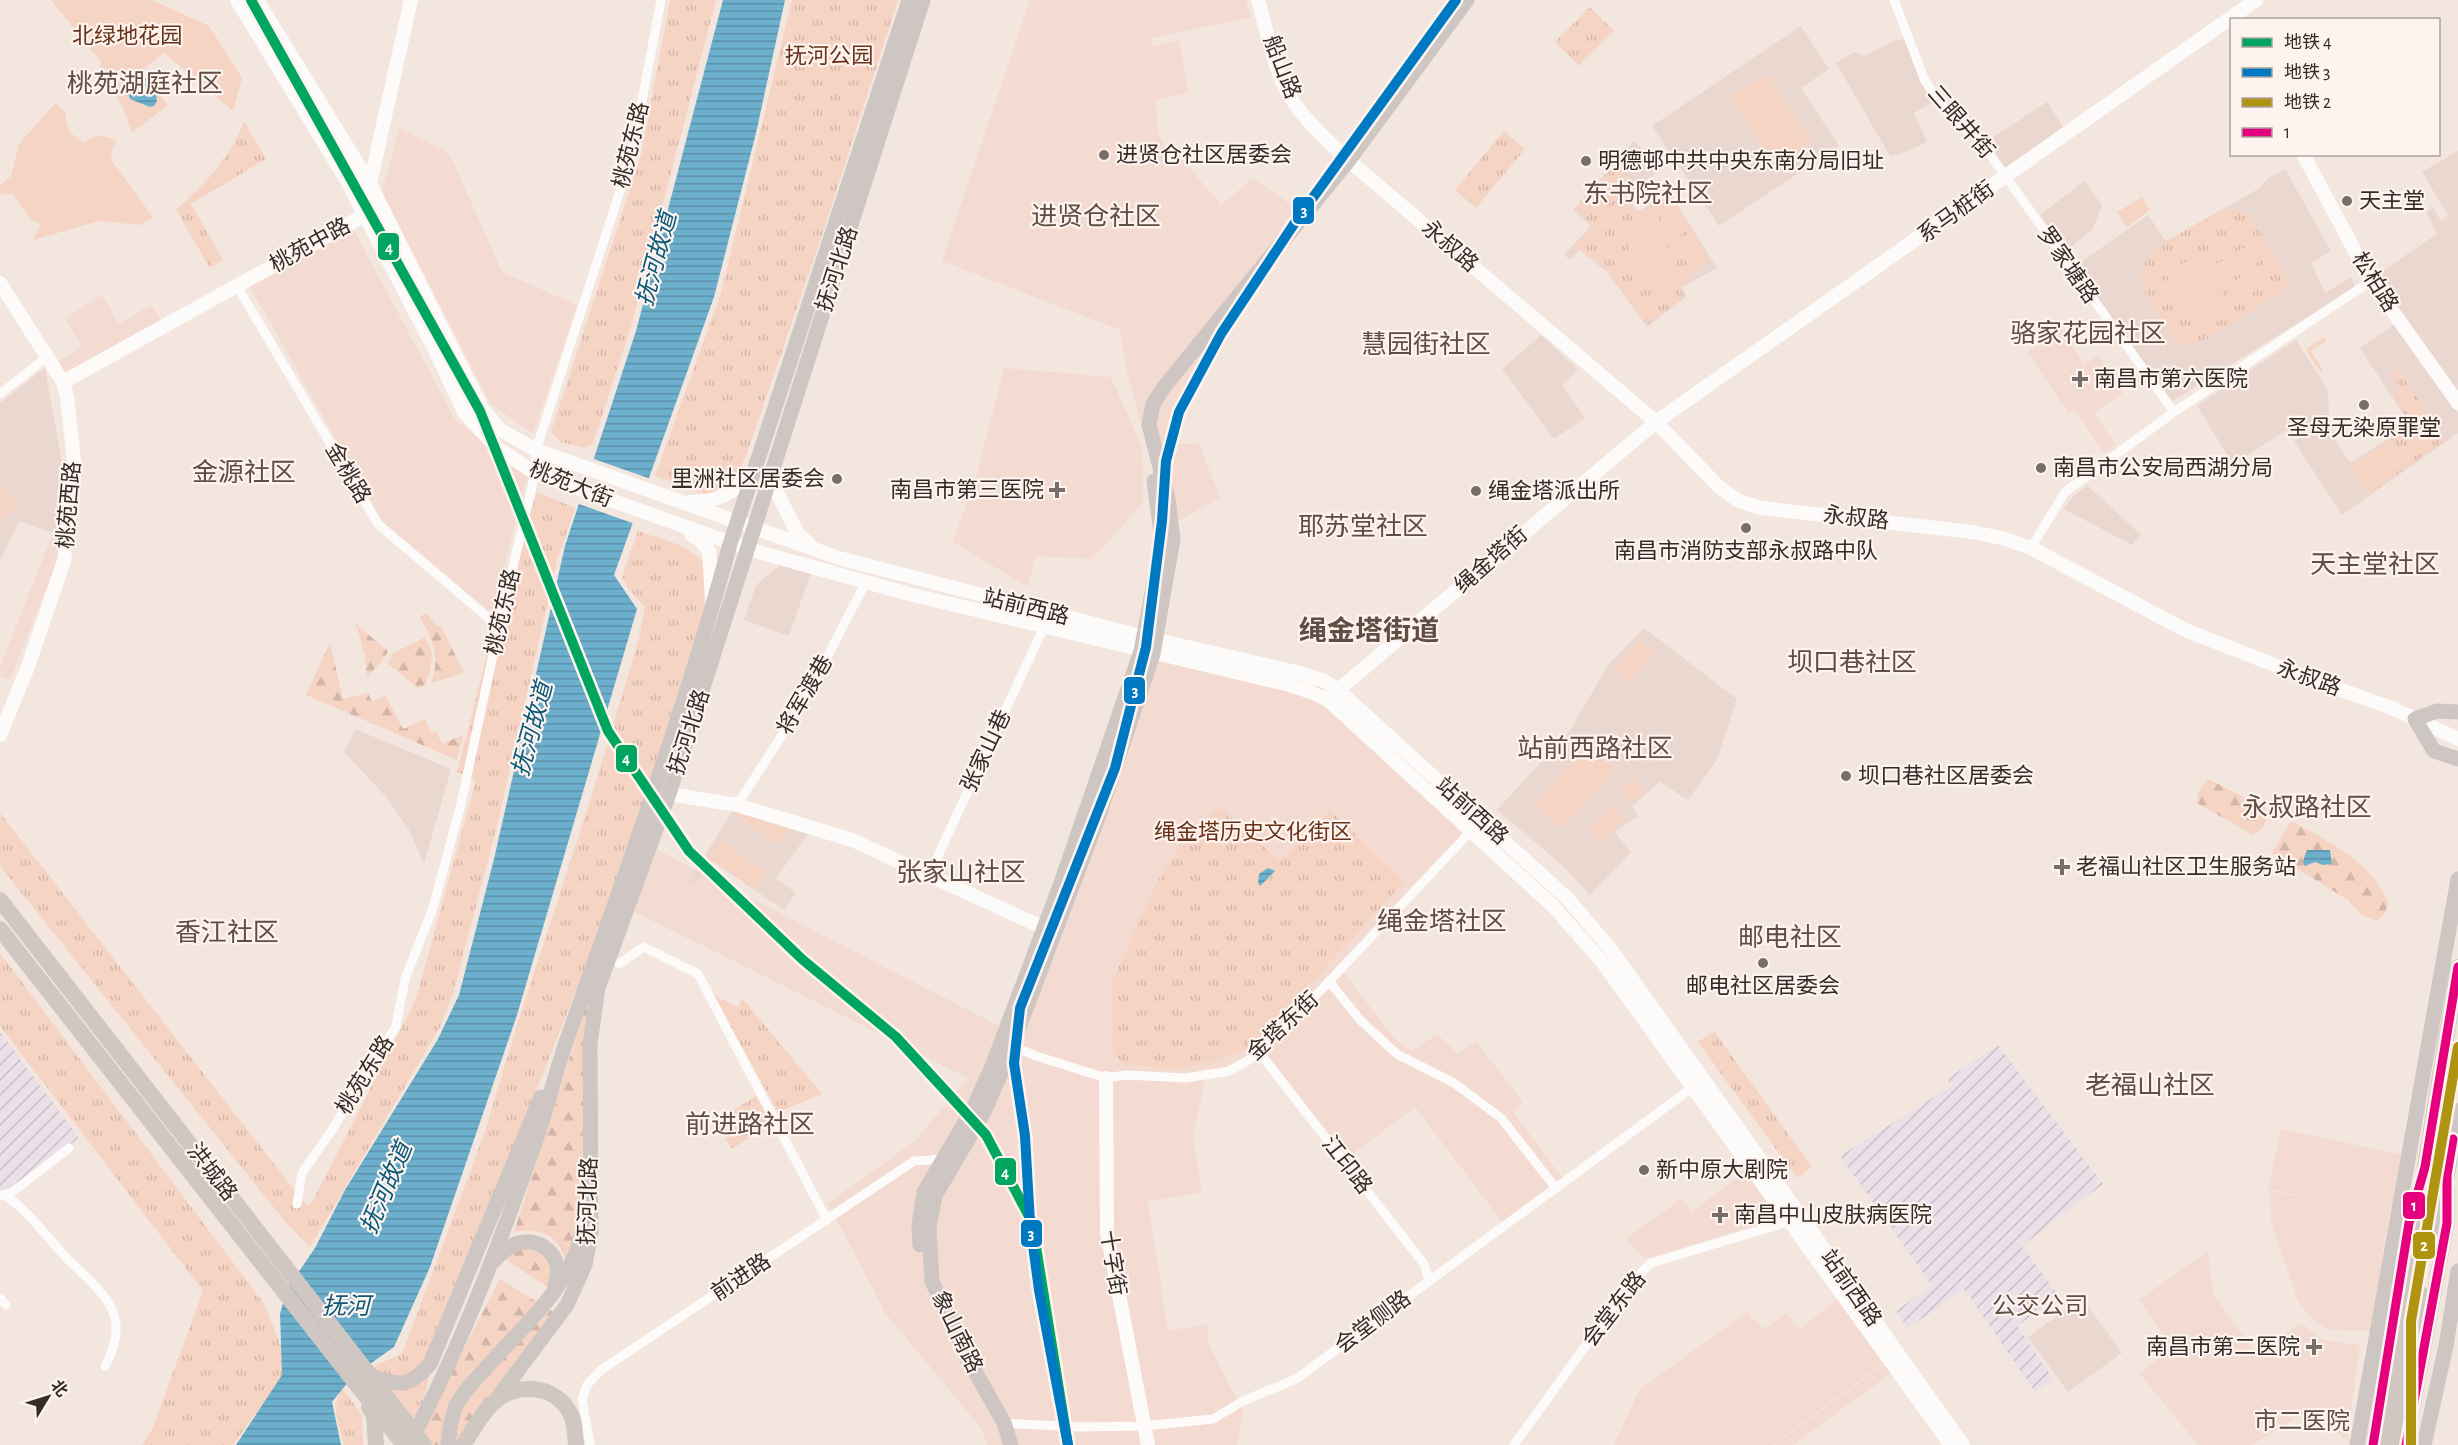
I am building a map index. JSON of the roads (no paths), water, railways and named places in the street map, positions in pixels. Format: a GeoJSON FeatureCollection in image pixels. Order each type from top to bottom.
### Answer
{"type":"FeatureCollection","features":[{"type":"Feature","properties":{"kind":"highway","name":"洪城路"},"geometry":{"type":"LineString","coordinates":[[0,900],[424,1445]]}},
{"type":"Feature","properties":{"kind":"highway","name":"洪城路"},"geometry":{"type":"LineString","coordinates":[[0,929],[257,1260],[406,1445]]}},
{"type":"Feature","properties":{"kind":"highway"},"geometry":{"type":"LineString","coordinates":[[2396,1445],[2409,1381],[2426,1226],[2425,1167],[2458,967]]}},
{"type":"Feature","properties":{"kind":"highway"},"geometry":{"type":"LineString","coordinates":[[2384,1445],[2426,1226],[2447,1175],[2458,1111]]}},
{"type":"Feature","properties":{"kind":"highway"},"geometry":{"type":"LineString","coordinates":[[353,1381],[374,1416],[376,1445]]}},
{"type":"Feature","properties":{"kind":"highway"},"geometry":{"type":"LineString","coordinates":[[493,1403],[520,1389],[549,1393],[562,1400],[572,1415],[576,1445]]}},
{"type":"Feature","properties":{"kind":"highway","name":"抚河北路"},"geometry":{"type":"LineString","coordinates":[[463,1445],[493,1403]]}},
{"type":"Feature","properties":{"kind":"main road","name":"桃苑大街"},"geometry":{"type":"LineString","coordinates":[[237,0],[346,179],[436,352],[464,412],[497,448],[535,473],[730,544]]}},
{"type":"Feature","properties":{"kind":"main road","name":"桃苑大街"},"geometry":{"type":"LineString","coordinates":[[257,0],[370,184],[482,408],[500,429],[536,450],[737,522]]}},
{"type":"Feature","properties":{"kind":"main road","name":"桃苑中路"},"geometry":{"type":"LineString","coordinates":[[63,382],[364,215],[411,0]]}},
{"type":"Feature","properties":{"kind":"main road","name":"抚河北路"},"geometry":{"type":"LineString","coordinates":[[406,1445],[453,1353],[490,1264],[538,1135],[569,1034],[677,721],[737,522],[909,0]]}},
{"type":"Feature","properties":{"kind":"main road","name":"抚河北路"},"geometry":{"type":"LineString","coordinates":[[493,1403],[552,1327],[571,1295],[585,1264],[591,1232],[590,1044],[598,988],[669,794],[923,0]]}},
{"type":"Feature","properties":{"kind":"main road","name":"船山路"},"geometry":{"type":"LineString","coordinates":[[1258,0],[1290,97],[1306,119],[1345,157]]}},
{"type":"Feature","properties":{"kind":"main road","name":"象山南路"},"geometry":{"type":"LineString","coordinates":[[1345,157],[1456,0]]}},
{"type":"Feature","properties":{"kind":"main road","name":"象山南路"},"geometry":{"type":"LineString","coordinates":[[1007,1043],[1098,818],[1149,646],[1173,539],[1168,499],[1149,425],[1153,404],[1467,0]]}},
{"type":"Feature","properties":{"kind":"main road","name":"系马桩街"},"geometry":{"type":"LineString","coordinates":[[2235,18],[2256,0]]}},
{"type":"Feature","properties":{"kind":"main road","name":"系马桩街"},"geometry":{"type":"LineString","coordinates":[[1656,422],[2230,22]]}},
{"type":"Feature","properties":{"kind":"main road","name":"松柏路"},"geometry":{"type":"LineString","coordinates":[[2304,156],[2371,282],[2458,403]]}},
{"type":"Feature","properties":{"kind":"main road","name":"永叔路"},"geometry":{"type":"LineString","coordinates":[[1345,157],[1656,422],[1719,487],[1738,501],[1761,508],[1972,532],[2002,538],[2031,548],[2185,630],[2392,708],[2458,740]]}},
{"type":"Feature","properties":{"kind":"main road","name":"桃苑西路"},"geometry":{"type":"LineString","coordinates":[[0,283],[63,382],[68,396],[75,468],[64,561],[27,669],[0,735]]}},
{"type":"Feature","properties":{"kind":"main road","name":"绳金塔街"},"geometry":{"type":"LineString","coordinates":[[1333,695],[1656,422]]}},
{"type":"Feature","properties":{"kind":"main road"},"geometry":{"type":"LineString","coordinates":[[681,502],[702,502],[722,498],[731,493],[755,469]]}},
{"type":"Feature","properties":{"kind":"main road"},"geometry":{"type":"LineString","coordinates":[[770,479],[798,534],[816,550]]}},
{"type":"Feature","properties":{"kind":"main road","name":"站前西路"},"geometry":{"type":"LineString","coordinates":[[737,522],[816,550],[900,575],[1311,692],[1333,695],[1568,899],[1612,951],[1963,1445]]}},
{"type":"Feature","properties":{"kind":"main road"},"geometry":{"type":"LineString","coordinates":[[677,525],[702,542],[709,551],[712,609]]}},
{"type":"Feature","properties":{"kind":"main road","name":"站前西路"},"geometry":{"type":"LineString","coordinates":[[730,544],[866,582],[1044,627],[1149,646]]}},
{"type":"Feature","properties":{"kind":"main road","name":"象山南路"},"geometry":{"type":"LineString","coordinates":[[1002,1445],[955,1354],[922,1280],[918,1225],[924,1192],[984,1112],[1044,928],[1149,646]]}},
{"type":"Feature","properties":{"kind":"main road","name":"站前西路"},"geometry":{"type":"LineString","coordinates":[[1333,695],[1471,831],[1554,907],[1603,963],[1951,1445]]}},
{"type":"Feature","properties":{"kind":"main road"},"geometry":{"type":"LineString","coordinates":[[2458,712],[2437,711],[2415,719],[2433,752],[2458,759]]}},
{"type":"Feature","properties":{"kind":"main road"},"geometry":{"type":"LineString","coordinates":[[669,794],[737,805],[852,840],[1044,928]]}},
{"type":"Feature","properties":{"kind":"main road"},"geometry":{"type":"LineString","coordinates":[[2357,1445],[2458,879]]}},
{"type":"Feature","properties":{"kind":"main road"},"geometry":{"type":"LineString","coordinates":[[371,1377],[391,1383],[406,1384],[418,1377],[430,1364],[569,1034]]}},
{"type":"Feature","properties":{"kind":"main road","name":"十字街"},"geometry":{"type":"LineString","coordinates":[[1106,1078],[1107,1233],[1148,1445]]}},
{"type":"Feature","properties":{"kind":"main road","name":"象山南路"},"geometry":{"type":"LineString","coordinates":[[949,1160],[935,1196],[929,1227],[932,1281],[967,1357],[1004,1423],[1011,1445]]}},
{"type":"Feature","properties":{"kind":"main road"},"geometry":{"type":"LineString","coordinates":[[2373,1445],[2409,1223],[2425,1167]]}},
{"type":"Feature","properties":{"kind":"main road"},"geometry":{"type":"LineString","coordinates":[[2406,1445],[2447,1223],[2447,1175]]}},
{"type":"Feature","properties":{"kind":"main road"},"geometry":{"type":"LineString","coordinates":[[447,1445],[456,1407],[472,1384],[567,1273],[579,1248],[590,1187]]}},
{"type":"Feature","properties":{"kind":"main road"},"geometry":{"type":"LineString","coordinates":[[490,1264],[516,1243],[531,1241],[547,1248],[555,1258],[559,1270],[552,1293]]}},
{"type":"Feature","properties":{"kind":"main road"},"geometry":{"type":"LineString","coordinates":[[2424,1445],[2446,1346],[2458,1271]]}},
{"type":"Feature","properties":{"kind":"street","name":"桃苑东路"},"geometry":{"type":"LineString","coordinates":[[297,1204],[302,1173],[332,1130],[396,1026],[405,979],[433,908],[461,804],[535,473],[536,450],[632,154],[661,0]]}},
{"type":"Feature","properties":{"kind":"street","name":"三眼井街"},"geometry":{"type":"LineString","coordinates":[[1894,0],[1925,81],[1956,124],[1976,135],[2006,176]]}},
{"type":"Feature","properties":{"kind":"street","name":"罗家塘路"},"geometry":{"type":"LineString","coordinates":[[2006,176],[2174,412]]}},
{"type":"Feature","properties":{"kind":"street"},"geometry":{"type":"LineString","coordinates":[[2031,548],[2065,492],[2174,412],[2371,282]]}},
{"type":"Feature","properties":{"kind":"street","name":"金桃路"},"geometry":{"type":"LineString","coordinates":[[237,286],[378,524],[499,627]]}},
{"type":"Feature","properties":{"kind":"street"},"geometry":{"type":"LineString","coordinates":[[0,394],[47,357]]}},
{"type":"Feature","properties":{"kind":"street","name":"将军渡巷"},"geometry":{"type":"LineString","coordinates":[[737,805],[803,703],[866,582]]}},
{"type":"Feature","properties":{"kind":"street","name":"张家山巷"},"geometry":{"type":"LineString","coordinates":[[929,875],[1044,627]]}},
{"type":"Feature","properties":{"kind":"street","name":"金塔东街"},"geometry":{"type":"LineString","coordinates":[[1007,1043],[1036,1056],[1106,1078],[1126,1075],[1186,1078],[1229,1071],[1259,1052],[1471,831]]}},
{"type":"Feature","properties":{"kind":"street"},"geometry":{"type":"LineString","coordinates":[[619,964],[644,947],[698,974],[827,1220]]}},
{"type":"Feature","properties":{"kind":"street"},"geometry":{"type":"LineString","coordinates":[[1329,981],[1360,1020],[1397,1054],[1454,1083],[1501,1118],[1555,1187]]}},
{"type":"Feature","properties":{"kind":"street","name":"江印路"},"geometry":{"type":"LineString","coordinates":[[1259,1052],[1424,1263],[1429,1280]]}},
{"type":"Feature","properties":{"kind":"street","name":"会堂侧路"},"geometry":{"type":"LineString","coordinates":[[1004,1423],[1079,1427],[1144,1426],[1213,1419],[1244,1401],[1296,1379],[1693,1087]]}},
{"type":"Feature","properties":{"kind":"street"},"geometry":{"type":"LineString","coordinates":[[69,1148],[3,1195],[31,1216],[62,1253],[103,1292],[115,1315],[116,1325],[114,1347],[105,1366]]}},
{"type":"Feature","properties":{"kind":"street","name":"前进路"},"geometry":{"type":"LineString","coordinates":[[590,1445],[582,1399],[587,1384],[601,1370],[914,1161],[949,1160]]}},
{"type":"Feature","properties":{"kind":"street","name":"会堂东路"},"geometry":{"type":"LineString","coordinates":[[1514,1445],[1630,1284],[1651,1263],[1791,1221]]}},
{"type":"Feature","properties":{"kind":"water","name":"抚河"},"geometry":{"type":"Polygon","coordinates":[[[723,0],[785,0],[756,133],[714,297],[614,575],[637,609],[517,1015],[430,1267],[394,1347],[353,1376],[332,1402],[341,1445],[236,1445],[282,1375],[280,1314],[287,1289],[315,1248],[345,1190],[438,1039],[459,995],[494,859],[565,546],[636,331],[723,0]]]}},
{"type":"Feature","properties":{"kind":"water"},"geometry":{"type":"Polygon","coordinates":[[[131,72],[146,79],[151,92],[156,93],[157,101],[154,106],[150,107],[130,99],[123,81],[131,72]]]}},
{"type":"Feature","properties":{"kind":"water"},"geometry":{"type":"Polygon","coordinates":[[[2307,850],[2330,850],[2332,864],[2323,865],[2315,862],[2305,866],[2303,861],[2307,850]]]}},
{"type":"Feature","properties":{"kind":"water"},"geometry":{"type":"Polygon","coordinates":[[[1268,868],[1275,871],[1260,886],[1259,874],[1268,868]]]}},
{"type":"Feature","properties":{"kind":"metro line","name":"4"},"geometry":{"type":"LineString","coordinates":[[251,0],[480,411],[608,731],[689,851],[803,960],[896,1037],[986,1135],[1032,1222],[1068,1445]]}},
{"type":"Feature","properties":{"kind":"metro line","name":"3"},"geometry":{"type":"LineString","coordinates":[[1068,1445],[1039,1290],[1030,1223],[1025,1136],[1014,1063],[1020,1008],[1115,768],[1146,647],[1162,521],[1166,461],[1179,412],[1221,334],[1296,221],[1456,0]]}},
{"type":"Feature","properties":{"kind":"metro line","name":"2"},"geometry":{"type":"LineString","coordinates":[[2411,1445],[2411,1321],[2458,1047]]}},
{"type":"Feature","properties":{"kind":"place","name":"进贤仓社区居委会"},"geometry":{"type":"Point","coordinates":[1104,155]}},
{"type":"Feature","properties":{"kind":"place","name":"明德邨中共中央东南分局旧址"},"geometry":{"type":"Point","coordinates":[1586,161]}},
{"type":"Feature","properties":{"kind":"place","name":"天主堂"},"geometry":{"type":"Point","coordinates":[2347,201]}},
{"type":"Feature","properties":{"kind":"place","name":"南昌市第六医院"},"geometry":{"type":"Point","coordinates":[2080,379]}},
{"type":"Feature","properties":{"kind":"place","name":"圣母无染原罪堂"},"geometry":{"type":"Point","coordinates":[2364,405]}},
{"type":"Feature","properties":{"kind":"place","name":"南昌市公安局西湖分局"},"geometry":{"type":"Point","coordinates":[2041,468]}},
{"type":"Feature","properties":{"kind":"place","name":"里洲社区居委会"},"geometry":{"type":"Point","coordinates":[837,479]}},
{"type":"Feature","properties":{"kind":"place","name":"南昌市第三医院"},"geometry":{"type":"Point","coordinates":[1057,490]}},
{"type":"Feature","properties":{"kind":"place","name":"绳金塔派出所"},"geometry":{"type":"Point","coordinates":[1476,491]}},
{"type":"Feature","properties":{"kind":"place","name":"南昌市消防支部永叔路中队"},"geometry":{"type":"Point","coordinates":[1746,528]}},
{"type":"Feature","properties":{"kind":"place","name":"坝口巷社区居委会"},"geometry":{"type":"Point","coordinates":[1846,776]}},
{"type":"Feature","properties":{"kind":"place","name":"老福山社区卫生服务站"},"geometry":{"type":"Point","coordinates":[2062,867]}},
{"type":"Feature","properties":{"kind":"place","name":"邮电社区居委会"},"geometry":{"type":"Point","coordinates":[1763,963]}},
{"type":"Feature","properties":{"kind":"place","name":"新中原大剧院"},"geometry":{"type":"Point","coordinates":[1644,1170]}},
{"type":"Feature","properties":{"kind":"place","name":"南昌中山皮肤病医院"},"geometry":{"type":"Point","coordinates":[1720,1215]}},
{"type":"Feature","properties":{"kind":"place","name":"南昌市第二医院"},"geometry":{"type":"Point","coordinates":[2314,1347]}},
{"type":"Feature","properties":{"kind":"district","name":"桃苑湖庭社区"},"geometry":{"type":"Point","coordinates":[145,84]}},
{"type":"Feature","properties":{"kind":"district","name":"东书院社区"},"geometry":{"type":"Point","coordinates":[1648,194]}},
{"type":"Feature","properties":{"kind":"district","name":"进贤仓社区"},"geometry":{"type":"Point","coordinates":[1096,217]}},
{"type":"Feature","properties":{"kind":"district","name":"骆家花园社区"},"geometry":{"type":"Point","coordinates":[2088,334]}},
{"type":"Feature","properties":{"kind":"district","name":"慧园街社区"},"geometry":{"type":"Point","coordinates":[1426,345]}},
{"type":"Feature","properties":{"kind":"district","name":"金源社区"},"geometry":{"type":"Point","coordinates":[244,473]}},
{"type":"Feature","properties":{"kind":"district","name":"耶苏堂社区"},"geometry":{"type":"Point","coordinates":[1363,527]}},
{"type":"Feature","properties":{"kind":"district","name":"天主堂社区"},"geometry":{"type":"Point","coordinates":[2375,565]}},
{"type":"Feature","properties":{"kind":"district","name":"绳金塔街道"},"geometry":{"type":"Point","coordinates":[1369,632]}},
{"type":"Feature","properties":{"kind":"district","name":"坝口巷社区"},"geometry":{"type":"Point","coordinates":[1852,663]}},
{"type":"Feature","properties":{"kind":"district","name":"站前西路社区"},"geometry":{"type":"Point","coordinates":[1595,749]}},
{"type":"Feature","properties":{"kind":"district","name":"永叔路社区"},"geometry":{"type":"Point","coordinates":[2307,808]}},
{"type":"Feature","properties":{"kind":"district","name":"张家山社区"},"geometry":{"type":"Point","coordinates":[961,873]}},
{"type":"Feature","properties":{"kind":"district","name":"绳金塔社区"},"geometry":{"type":"Point","coordinates":[1442,922]}},
{"type":"Feature","properties":{"kind":"district","name":"香江社区"},"geometry":{"type":"Point","coordinates":[227,933]}},
{"type":"Feature","properties":{"kind":"district","name":"邮电社区"},"geometry":{"type":"Point","coordinates":[1790,938]}},
{"type":"Feature","properties":{"kind":"district","name":"老福山社区"},"geometry":{"type":"Point","coordinates":[2150,1086]}},
{"type":"Feature","properties":{"kind":"district","name":"前进路社区"},"geometry":{"type":"Point","coordinates":[750,1125]}},
{"type":"Feature","properties":{"kind":"district","name":"公交公司"},"geometry":{"type":"Point","coordinates":[2040,1307]}},
{"type":"Feature","properties":{"kind":"district","name":"市二医院"},"geometry":{"type":"Point","coordinates":[2302,1422]}},
{"type":"Feature","properties":{"kind":"park label","name":"北绿地花园"},"geometry":{"type":"Point","coordinates":[127,36]}},
{"type":"Feature","properties":{"kind":"park label","name":"抚河公园"},"geometry":{"type":"Point","coordinates":[829,56]}},
{"type":"Feature","properties":{"kind":"park label","name":"绳金塔历史文化街区"},"geometry":{"type":"Point","coordinates":[1253,832]}},
{"type":"Feature","properties":{"kind":"water label","name":"抚河故道"},"geometry":{"type":"Point","coordinates":[657,259]}},
{"type":"Feature","properties":{"kind":"water label","name":"抚河故道"},"geometry":{"type":"Point","coordinates":[533,729]}},
{"type":"Feature","properties":{"kind":"water label","name":"抚河故道"},"geometry":{"type":"Point","coordinates":[387,1188]}}]}
